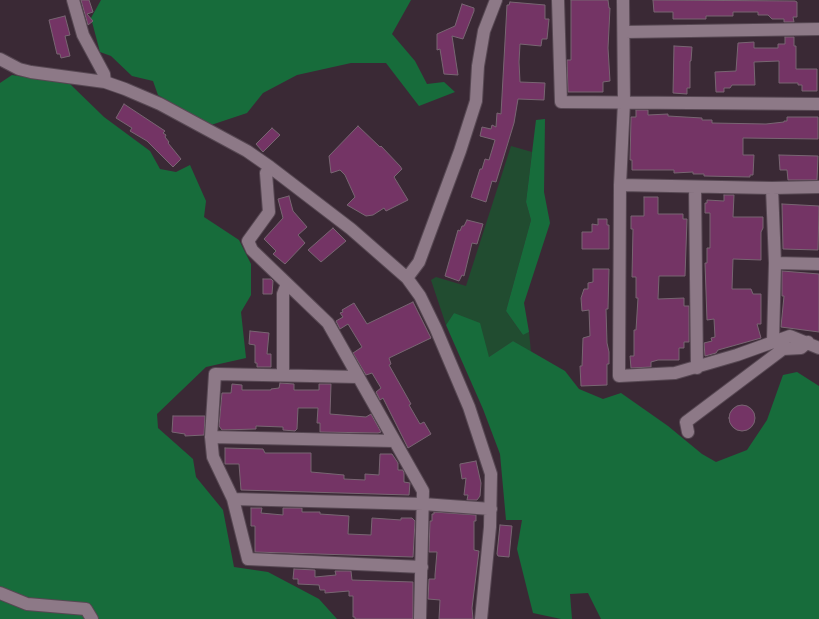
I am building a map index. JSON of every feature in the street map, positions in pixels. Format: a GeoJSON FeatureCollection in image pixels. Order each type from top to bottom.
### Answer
{"type":"FeatureCollection","features":[{"type":"Feature","properties":{"kind":"street"},"geometry":{"type":"LineString","coordinates":[[73,0],[83,35],[104,74],[105,82]]}},
{"type":"Feature","properties":{"kind":"street"},"geometry":{"type":"LineString","coordinates":[[407,278],[419,262],[460,151],[476,101],[478,66],[484,31],[496,0]]}},
{"type":"Feature","properties":{"kind":"street"},"geometry":{"type":"LineString","coordinates":[[558,0],[561,102],[819,104]]}},
{"type":"Feature","properties":{"kind":"street"},"geometry":{"type":"LineString","coordinates":[[623,0],[625,32],[624,102],[620,185],[619,376],[675,373],[697,368],[790,336],[808,342],[819,348]]}},
{"type":"Feature","properties":{"kind":"street"},"geometry":{"type":"LineString","coordinates":[[625,32],[819,29]]}},
{"type":"Feature","properties":{"kind":"street"},"geometry":{"type":"LineString","coordinates":[[0,59],[19,69],[31,72],[105,82],[160,104],[247,151],[270,167],[351,230],[407,278],[427,308],[469,407],[491,474],[491,509],[481,619]]}},
{"type":"Feature","properties":{"kind":"street"},"geometry":{"type":"LineString","coordinates":[[270,167],[266,172],[269,212],[248,241],[252,250],[328,323],[423,491],[420,619]]}},
{"type":"Feature","properties":{"kind":"street"},"geometry":{"type":"LineString","coordinates":[[620,185],[772,188],[819,187]]}},
{"type":"Feature","properties":{"kind":"street"},"geometry":{"type":"LineString","coordinates":[[695,187],[697,368]]}},
{"type":"Feature","properties":{"kind":"street"},"geometry":{"type":"LineString","coordinates":[[772,188],[775,263],[773,341]]}},
{"type":"Feature","properties":{"kind":"street"},"geometry":{"type":"LineString","coordinates":[[775,263],[819,264]]}},
{"type":"Feature","properties":{"kind":"street"},"geometry":{"type":"LineString","coordinates":[[283,375],[284,294],[287,284]]}},
{"type":"Feature","properties":{"kind":"street"},"geometry":{"type":"LineString","coordinates":[[688,432],[686,422],[698,412],[783,349],[801,348],[808,342]]}},
{"type":"Feature","properties":{"kind":"street"},"geometry":{"type":"LineString","coordinates":[[358,377],[215,374],[211,437],[213,458],[233,500],[248,559],[422,567]]}},
{"type":"Feature","properties":{"kind":"street"},"geometry":{"type":"LineString","coordinates":[[211,437],[394,441]]}},
{"type":"Feature","properties":{"kind":"street"},"geometry":{"type":"LineString","coordinates":[[233,500],[423,504],[491,509]]}},
{"type":"Feature","properties":{"kind":"street"},"geometry":{"type":"LineString","coordinates":[[0,593],[27,604],[86,609],[92,619]]}},
{"type":"Feature","properties":{"kind":"green space"},"geometry":{"type":"Polygon","coordinates":[[[101,0],[411,0],[392,34],[415,61],[427,84],[444,82],[455,92],[419,106],[386,63],[351,63],[297,75],[263,93],[247,113],[211,125],[158,95],[153,81],[132,76],[111,56],[100,52],[91,18],[101,0]]]}},
{"type":"Feature","properties":{"kind":"green space"},"geometry":{"type":"Polygon","coordinates":[[[12,75],[70,84],[104,117],[150,151],[160,169],[176,172],[190,165],[206,201],[204,217],[239,240],[251,264],[251,295],[241,312],[246,358],[206,367],[157,414],[158,428],[193,459],[196,477],[223,510],[234,567],[268,572],[319,599],[337,619],[0,619],[0,83],[12,75]]]}},
{"type":"Feature","properties":{"kind":"green space"},"geometry":{"type":"Polygon","coordinates":[[[545,119],[544,192],[550,223],[524,303],[529,332],[523,335],[506,311],[531,220],[526,202],[536,120],[545,119]]]}},
{"type":"Feature","properties":{"kind":"green space"},"geometry":{"type":"Polygon","coordinates":[[[511,146],[532,152],[526,202],[531,220],[506,311],[523,335],[529,332],[531,352],[513,341],[489,357],[454,313],[446,325],[431,280],[436,277],[466,286],[511,146]]]}},
{"type":"Feature","properties":{"kind":"green space"},"geometry":{"type":"Polygon","coordinates":[[[454,313],[480,323],[489,357],[513,341],[565,371],[579,389],[603,399],[621,393],[668,426],[702,454],[716,462],[747,450],[767,420],[783,375],[797,372],[819,386],[819,619],[601,619],[588,593],[570,594],[572,619],[561,619],[533,613],[517,549],[522,520],[506,520],[500,454],[483,409],[446,325],[454,313]]]}},
{"type":"Feature","properties":{"kind":"building"},"geometry":{"type":"Polygon","coordinates":[[[81,0],[89,0],[93,12],[87,14],[93,21],[88,25],[81,0]]]}},
{"type":"Feature","properties":{"kind":"building"},"geometry":{"type":"Polygon","coordinates":[[[571,0],[608,0],[610,8],[608,48],[610,81],[603,82],[603,92],[568,92],[567,60],[571,60],[571,0]]]}},
{"type":"Feature","properties":{"kind":"building"},"geometry":{"type":"Polygon","coordinates":[[[653,0],[795,1],[797,2],[797,17],[793,17],[794,22],[784,22],[784,19],[772,19],[768,15],[758,15],[758,12],[733,12],[733,16],[706,16],[706,19],[673,19],[673,12],[654,12],[653,0]]]}},
{"type":"Feature","properties":{"kind":"building"},"geometry":{"type":"Polygon","coordinates":[[[510,2],[545,5],[545,19],[549,19],[547,39],[542,39],[541,46],[520,44],[519,62],[520,82],[545,83],[544,100],[518,99],[514,123],[496,182],[492,181],[486,202],[471,197],[480,169],[482,169],[485,159],[489,160],[495,140],[480,136],[482,127],[491,129],[492,125],[496,127],[497,113],[501,114],[507,5],[509,5],[510,2]]]}},
{"type":"Feature","properties":{"kind":"building"},"geometry":{"type":"Polygon","coordinates":[[[462,4],[474,8],[474,11],[463,39],[452,36],[458,75],[444,74],[440,49],[437,50],[437,34],[455,26],[462,4]]]}},
{"type":"Feature","properties":{"kind":"building"},"geometry":{"type":"Polygon","coordinates":[[[65,16],[70,35],[65,36],[70,56],[61,58],[60,54],[57,54],[49,20],[65,16]]]}},
{"type":"Feature","properties":{"kind":"building"},"geometry":{"type":"Polygon","coordinates":[[[785,37],[794,37],[794,46],[796,46],[796,69],[817,69],[817,91],[802,91],[802,85],[798,85],[798,83],[779,83],[779,61],[754,62],[755,85],[732,85],[730,88],[724,88],[724,92],[716,92],[715,72],[736,71],[738,43],[754,42],[754,48],[778,48],[778,44],[785,44],[785,37]]]}},
{"type":"Feature","properties":{"kind":"building"},"geometry":{"type":"Polygon","coordinates":[[[674,46],[692,47],[690,61],[690,88],[687,88],[687,94],[673,93],[674,46]]]}},
{"type":"Feature","properties":{"kind":"building"},"geometry":{"type":"Polygon","coordinates":[[[124,104],[165,131],[163,133],[166,135],[165,137],[169,142],[168,143],[181,159],[173,167],[147,141],[130,131],[132,128],[116,118],[124,104]]]}},
{"type":"Feature","properties":{"kind":"building"},"geometry":{"type":"Polygon","coordinates":[[[636,110],[648,110],[648,115],[668,114],[668,116],[702,118],[702,120],[712,120],[712,123],[766,124],[787,121],[787,117],[818,117],[818,139],[743,138],[743,155],[754,155],[753,175],[750,175],[750,177],[704,176],[704,174],[693,174],[693,172],[674,173],[674,170],[632,170],[632,160],[630,160],[631,117],[636,117],[636,110]]]}},
{"type":"Feature","properties":{"kind":"building"},"geometry":{"type":"Polygon","coordinates":[[[358,126],[380,147],[381,146],[400,166],[402,169],[394,177],[408,200],[386,211],[384,208],[373,215],[366,216],[347,205],[355,197],[345,175],[340,170],[331,173],[329,156],[358,126]]]}},
{"type":"Feature","properties":{"kind":"building"},"geometry":{"type":"Polygon","coordinates":[[[272,128],[280,135],[263,152],[256,144],[272,128]]]}},
{"type":"Feature","properties":{"kind":"building"},"geometry":{"type":"Polygon","coordinates":[[[779,155],[818,156],[817,180],[788,180],[787,170],[780,170],[779,155]]]}},
{"type":"Feature","properties":{"kind":"building"},"geometry":{"type":"Polygon","coordinates":[[[724,195],[734,195],[733,217],[763,217],[763,228],[761,232],[761,260],[733,259],[732,289],[751,289],[753,294],[761,294],[761,324],[757,324],[761,338],[718,350],[716,353],[705,356],[704,343],[712,341],[711,338],[715,337],[714,319],[707,320],[705,263],[707,263],[707,248],[710,248],[710,213],[705,213],[705,203],[707,203],[707,200],[724,201],[724,195]]]}},
{"type":"Feature","properties":{"kind":"building"},"geometry":{"type":"Polygon","coordinates":[[[289,196],[293,211],[307,227],[298,235],[305,243],[285,264],[273,254],[276,251],[264,239],[283,218],[278,199],[289,196]]]}},
{"type":"Feature","properties":{"kind":"building"},"geometry":{"type":"Polygon","coordinates":[[[644,197],[658,197],[658,214],[683,214],[683,219],[687,219],[685,276],[659,276],[658,299],[684,298],[684,306],[689,306],[689,342],[684,342],[684,348],[679,348],[679,360],[658,360],[651,362],[651,367],[631,368],[630,356],[634,356],[634,330],[636,330],[638,298],[636,298],[636,277],[632,277],[633,229],[631,229],[631,216],[644,216],[644,197]]]}},
{"type":"Feature","properties":{"kind":"building"},"geometry":{"type":"Polygon","coordinates":[[[782,204],[819,206],[818,250],[783,249],[782,204]]]}},
{"type":"Feature","properties":{"kind":"building"},"geometry":{"type":"Polygon","coordinates":[[[598,219],[607,219],[607,225],[609,225],[609,249],[582,249],[582,232],[592,232],[592,224],[598,225],[598,219]]]}},
{"type":"Feature","properties":{"kind":"building"},"geometry":{"type":"Polygon","coordinates":[[[467,220],[483,224],[477,244],[472,243],[464,276],[462,275],[459,281],[445,276],[458,230],[460,231],[467,220]]]}},
{"type":"Feature","properties":{"kind":"building"},"geometry":{"type":"Polygon","coordinates":[[[333,228],[346,241],[321,262],[308,250],[333,228]]]}},
{"type":"Feature","properties":{"kind":"building"},"geometry":{"type":"Polygon","coordinates":[[[593,269],[609,269],[608,309],[606,309],[607,343],[609,352],[609,364],[607,364],[607,385],[581,386],[580,366],[582,366],[583,338],[590,336],[589,310],[582,311],[581,298],[584,289],[588,289],[588,283],[593,282],[593,269]]]}},
{"type":"Feature","properties":{"kind":"building"},"geometry":{"type":"Polygon","coordinates":[[[782,271],[819,274],[819,332],[781,327],[784,296],[782,296],[782,271]]]}},
{"type":"Feature","properties":{"kind":"building"},"geometry":{"type":"Polygon","coordinates":[[[263,279],[271,279],[273,281],[272,294],[263,294],[263,279]]]}},
{"type":"Feature","properties":{"kind":"building"},"geometry":{"type":"Polygon","coordinates":[[[413,302],[431,338],[389,358],[391,364],[389,365],[411,404],[409,405],[420,424],[424,422],[431,434],[408,448],[383,398],[380,400],[376,392],[381,388],[372,373],[366,375],[353,353],[362,347],[348,324],[340,329],[336,321],[343,317],[340,313],[343,312],[342,310],[354,303],[367,324],[413,302]]]}},
{"type":"Feature","properties":{"kind":"building"},"geometry":{"type":"Polygon","coordinates":[[[250,331],[269,333],[267,354],[271,354],[271,367],[257,367],[257,363],[255,363],[255,345],[249,344],[250,331]]]}},
{"type":"Feature","properties":{"kind":"building"},"geometry":{"type":"Polygon","coordinates":[[[280,383],[294,384],[294,390],[319,390],[319,384],[331,384],[330,414],[366,417],[371,414],[381,432],[320,432],[320,423],[317,423],[318,408],[298,408],[297,429],[295,431],[283,430],[283,427],[256,426],[256,429],[222,430],[219,426],[222,393],[231,393],[232,384],[242,385],[242,390],[271,390],[279,388],[280,383]]]}},
{"type":"Feature","properties":{"kind":"building"},"geometry":{"type":"Polygon","coordinates":[[[742,405],[751,409],[755,418],[751,427],[742,431],[733,427],[729,418],[733,409],[742,405]]]}},
{"type":"Feature","properties":{"kind":"building"},"geometry":{"type":"Polygon","coordinates":[[[173,416],[205,416],[204,435],[185,436],[185,434],[172,432],[173,416]]]}},
{"type":"Feature","properties":{"kind":"building"},"geometry":{"type":"Polygon","coordinates":[[[225,448],[263,449],[265,453],[311,453],[311,472],[344,475],[344,479],[365,480],[365,474],[379,475],[380,454],[392,454],[398,463],[398,470],[403,470],[404,482],[410,483],[409,495],[241,490],[239,464],[225,464],[225,448]]]}},
{"type":"Feature","properties":{"kind":"building"},"geometry":{"type":"Polygon","coordinates":[[[476,461],[481,483],[480,496],[477,500],[467,500],[468,495],[464,495],[466,478],[462,479],[460,464],[476,461]]]}},
{"type":"Feature","properties":{"kind":"building"},"geometry":{"type":"Polygon","coordinates":[[[251,508],[262,508],[261,513],[283,515],[283,508],[302,508],[302,512],[320,512],[320,514],[349,516],[348,534],[371,535],[372,518],[401,520],[401,518],[412,518],[415,521],[413,557],[255,552],[255,526],[251,526],[251,508]]]}},
{"type":"Feature","properties":{"kind":"building"},"geometry":{"type":"Polygon","coordinates":[[[434,512],[476,515],[476,521],[474,521],[474,550],[479,551],[472,608],[473,619],[439,619],[440,600],[428,599],[429,579],[435,579],[437,552],[429,552],[430,521],[432,521],[432,514],[434,514],[434,512]]]}},
{"type":"Feature","properties":{"kind":"building"},"geometry":{"type":"Polygon","coordinates":[[[500,525],[512,526],[509,557],[498,556],[497,554],[500,525]]]}},
{"type":"Feature","properties":{"kind":"building"},"geometry":{"type":"Polygon","coordinates":[[[294,569],[315,570],[315,577],[336,575],[335,571],[351,571],[352,580],[413,582],[413,619],[355,619],[355,617],[353,617],[353,596],[349,596],[349,591],[325,593],[325,590],[320,590],[319,585],[298,584],[298,579],[293,579],[294,569]]]}}]}
